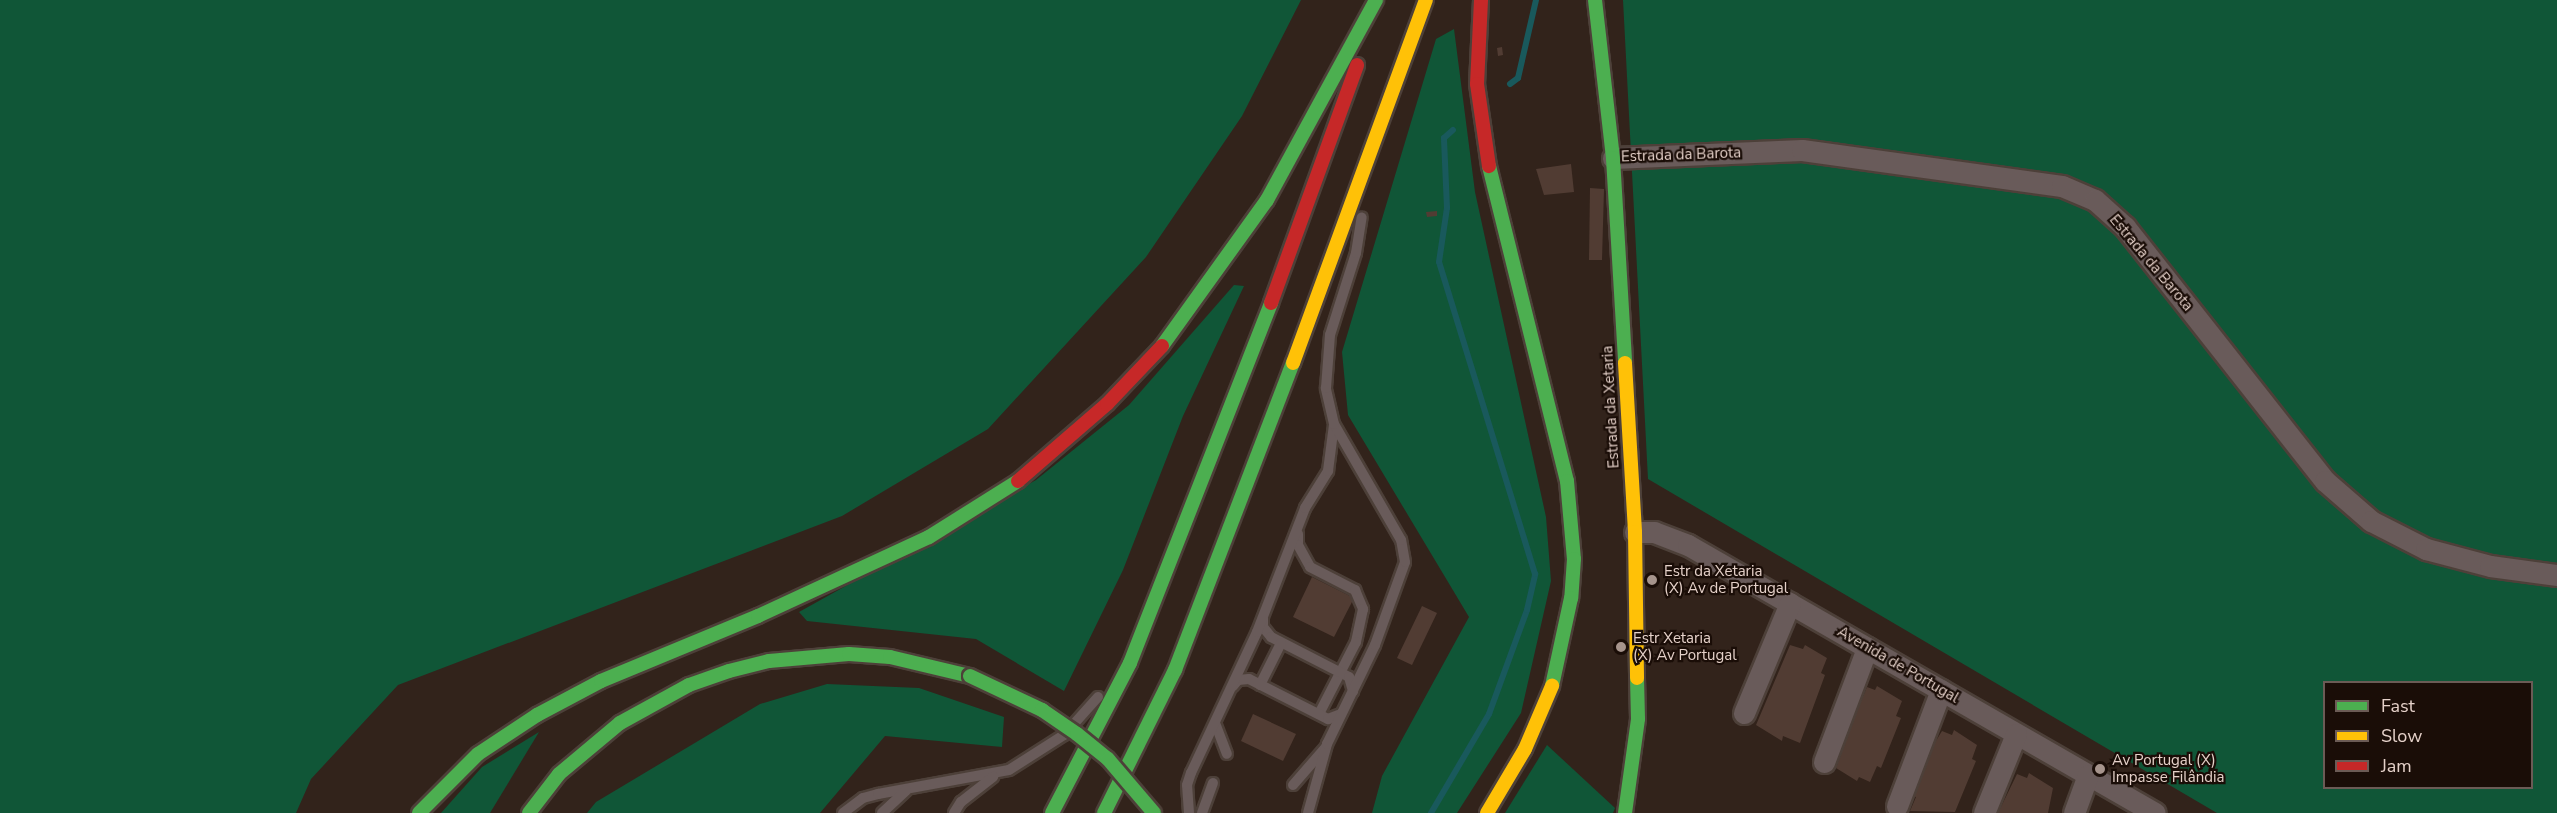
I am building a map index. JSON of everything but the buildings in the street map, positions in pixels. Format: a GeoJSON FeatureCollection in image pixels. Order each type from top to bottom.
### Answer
{"type":"FeatureCollection","features":[{"type":"Feature","properties":{"kind":"main road"},"geometry":{"type":"LineString","coordinates":[[419,813],[478,754],[537,715],[601,681],[758,616],[929,537],[1035,470],[1107,404],[1166,342],[1223,266],[1267,200],[1376,0]]}},
{"type":"Feature","properties":{"kind":"main road"},"geometry":{"type":"LineString","coordinates":[[1053,813],[1130,663],[1259,336],[1380,0]]}},
{"type":"Feature","properties":{"kind":"main road"},"geometry":{"type":"LineString","coordinates":[[1104,813],[1175,670],[1207,594],[1426,0]]}},
{"type":"Feature","properties":{"kind":"main road"},"geometry":{"type":"LineString","coordinates":[[1481,0],[1477,84],[1481,129],[1498,209],[1560,443],[1567,481],[1574,559],[1571,598],[1556,676],[1525,749],[1487,813]]}},
{"type":"Feature","properties":{"kind":"main road","name":"Estrada da Xetaria"},"geometry":{"type":"LineString","coordinates":[[1595,0],[1613,158],[1635,532],[1638,719],[1625,813]]}},
{"type":"Feature","properties":{"kind":"main road"},"geometry":{"type":"LineString","coordinates":[[529,813],[559,774],[620,723],[689,685],[729,670],[779,660],[849,654],[890,657],[970,676],[1033,705],[1077,734],[1108,759],[1154,813]]}},
{"type":"Feature","properties":{"kind":"street","name":"Estrada da Barota"},"geometry":{"type":"LineString","coordinates":[[1613,158],[1802,150],[2062,186],[2095,200],[2125,227],[2325,481],[2371,521],[2426,549],[2490,566],[2557,575]]}},
{"type":"Feature","properties":{"kind":"street","name":"Avenida de Portugal"},"geometry":{"type":"LineString","coordinates":[[1635,532],[1654,532],[1688,545],[2156,813]]}},
{"type":"Feature","properties":{"kind":"street"},"geometry":{"type":"LineString","coordinates":[[1744,713],[1790,603]]}},
{"type":"Feature","properties":{"kind":"street"},"geometry":{"type":"LineString","coordinates":[[1824,762],[1867,648]]}},
{"type":"Feature","properties":{"kind":"street"},"geometry":{"type":"LineString","coordinates":[[1897,806],[1941,690]]}},
{"type":"Feature","properties":{"kind":"street"},"geometry":{"type":"LineString","coordinates":[[1984,813],[2016,734]]}},
{"type":"Feature","properties":{"kind":"street"},"geometry":{"type":"LineString","coordinates":[[2074,813],[2088,775]]}},
{"type":"Feature","properties":{"kind":"lane"},"geometry":{"type":"LineString","coordinates":[[1308,813],[1327,744],[1400,583],[1405,562],[1401,540],[1334,424],[1326,388],[1326,353],[1334,316],[1356,252],[1376,137]]}},
{"type":"Feature","properties":{"kind":"lane"},"geometry":{"type":"LineString","coordinates":[[1189,813],[1187,784],[1233,686],[1299,527],[1328,471],[1334,424]]}},
{"type":"Feature","properties":{"kind":"lane"},"geometry":{"type":"LineString","coordinates":[[1299,527],[1298,545],[1310,567],[1355,591],[1362,601],[1360,630],[1319,714]]}},
{"type":"Feature","properties":{"kind":"lane"},"geometry":{"type":"LineString","coordinates":[[1263,615],[1265,633],[1341,672],[1352,680],[1353,691]]}},
{"type":"Feature","properties":{"kind":"lane"},"geometry":{"type":"LineString","coordinates":[[1260,685],[1281,643]]}},
{"type":"Feature","properties":{"kind":"lane"},"geometry":{"type":"LineString","coordinates":[[954,813],[961,802],[996,775],[1025,762],[1064,735],[1130,663]]}},
{"type":"Feature","properties":{"kind":"lane"},"geometry":{"type":"LineString","coordinates":[[1233,686],[1243,678],[1332,719],[1341,714]]}},
{"type":"Feature","properties":{"kind":"lane"},"geometry":{"type":"LineString","coordinates":[[1215,723],[1227,754]]}},
{"type":"Feature","properties":{"kind":"lane"},"geometry":{"type":"LineString","coordinates":[[1293,785],[1327,744]]}},
{"type":"Feature","properties":{"kind":"lane"},"geometry":{"type":"LineString","coordinates":[[843,813],[863,798],[996,775]]}},
{"type":"Feature","properties":{"kind":"lane"},"geometry":{"type":"LineString","coordinates":[[1202,813],[1213,783]]}},
{"type":"Feature","properties":{"kind":"lane"},"geometry":{"type":"LineString","coordinates":[[882,813],[896,798],[914,788]]}},
{"type":"Feature","properties":{"kind":"green space"},"geometry":{"type":"Polygon","coordinates":[[[0,0],[1301,0],[1242,116],[1146,257],[988,429],[842,516],[398,685],[311,779],[296,813],[0,813],[0,0]]]}},
{"type":"Feature","properties":{"kind":"green space"},"geometry":{"type":"Polygon","coordinates":[[[1623,0],[2557,0],[2557,813],[2217,813],[1648,479],[1623,0]]]}},
{"type":"Feature","properties":{"kind":"green space"},"geometry":{"type":"Polygon","coordinates":[[[1454,29],[1475,192],[1546,517],[1551,581],[1521,713],[1457,813],[1372,813],[1382,776],[1469,617],[1348,415],[1342,352],[1436,39],[1454,29]]]}},
{"type":"Feature","properties":{"kind":"green space"},"geometry":{"type":"Polygon","coordinates":[[[1234,285],[1244,286],[1183,416],[1123,570],[1064,691],[976,639],[807,621],[799,612],[1036,480],[1129,405],[1234,285]]]}},
{"type":"Feature","properties":{"kind":"green space"},"geometry":{"type":"Polygon","coordinates":[[[827,684],[919,688],[1004,717],[1002,747],[885,736],[820,813],[587,813],[596,802],[760,704],[827,684]]]}},
{"type":"Feature","properties":{"kind":"green space"},"geometry":{"type":"Polygon","coordinates":[[[539,732],[490,813],[441,813],[482,767],[539,732]]]}},
{"type":"Feature","properties":{"kind":"green space"},"geometry":{"type":"Polygon","coordinates":[[[1547,745],[1615,808],[1613,813],[1505,813],[1547,745]]]}},
{"type":"Feature","properties":{"kind":"waterway"},"geometry":{"type":"LineString","coordinates":[[1510,84],[1518,78],[1536,0]]}},
{"type":"Feature","properties":{"kind":"waterway"},"geometry":{"type":"LineString","coordinates":[[1431,813],[1489,714],[1527,610],[1535,574],[1439,262],[1447,208],[1444,138],[1453,130]]}},
{"type":"Feature","properties":{"kind":"traffic: fast"},"geometry":{"type":"LineString","coordinates":[[1162,346],[1267,200],[1376,0]]}},
{"type":"Feature","properties":{"kind":"traffic: fast"},"geometry":{"type":"LineString","coordinates":[[1595,0],[1613,158],[1625,363]]}},
{"type":"Feature","properties":{"kind":"traffic: fast"},"geometry":{"type":"LineString","coordinates":[[1489,166],[1567,481],[1574,559],[1571,598],[1552,686]]}},
{"type":"Feature","properties":{"kind":"traffic: fast"},"geometry":{"type":"LineString","coordinates":[[1052,813],[1130,663],[1271,303]]}},
{"type":"Feature","properties":{"kind":"traffic: fast"},"geometry":{"type":"LineString","coordinates":[[1104,813],[1175,670],[1293,363]]}},
{"type":"Feature","properties":{"kind":"traffic: fast"},"geometry":{"type":"LineString","coordinates":[[419,813],[478,754],[537,715],[601,681],[758,616],[929,537],[1018,481]]}},
{"type":"Feature","properties":{"kind":"traffic: fast"},"geometry":{"type":"LineString","coordinates":[[529,813],[559,774],[620,723],[689,685],[729,671],[769,661],[849,654],[890,657],[970,676]]}},
{"type":"Feature","properties":{"kind":"traffic: fast"},"geometry":{"type":"LineString","coordinates":[[970,676],[1042,710],[1077,734],[1108,759],[1154,813]]}},
{"type":"Feature","properties":{"kind":"traffic: fast"},"geometry":{"type":"LineString","coordinates":[[1625,813],[1638,719],[1637,678]]}},
{"type":"Feature","properties":{"kind":"traffic: slow"},"geometry":{"type":"LineString","coordinates":[[1293,363],[1426,0]]}},
{"type":"Feature","properties":{"kind":"traffic: slow"},"geometry":{"type":"LineString","coordinates":[[1625,363],[1635,532],[1637,678]]}},
{"type":"Feature","properties":{"kind":"traffic: slow"},"geometry":{"type":"LineString","coordinates":[[1487,813],[1525,749],[1552,686]]}},
{"type":"Feature","properties":{"kind":"traffic: jam"},"geometry":{"type":"LineString","coordinates":[[1481,0],[1477,84],[1489,166]]}},
{"type":"Feature","properties":{"kind":"traffic: jam"},"geometry":{"type":"LineString","coordinates":[[1271,303],[1357,65]]}},
{"type":"Feature","properties":{"kind":"traffic: jam"},"geometry":{"type":"LineString","coordinates":[[1018,481],[1107,404],[1162,346]]}},
{"type":"Feature","properties":{"kind":"place","name":"Estr da Xetaria (X) Av de Portugal"},"geometry":{"type":"Point","coordinates":[1652,580]}},
{"type":"Feature","properties":{"kind":"place","name":"Estr Xetaria (X) Av Portugal"},"geometry":{"type":"Point","coordinates":[1621,647]}},
{"type":"Feature","properties":{"kind":"place","name":"Av Portugal (X) Impasse Filândia"},"geometry":{"type":"Point","coordinates":[2100,769]}}]}
